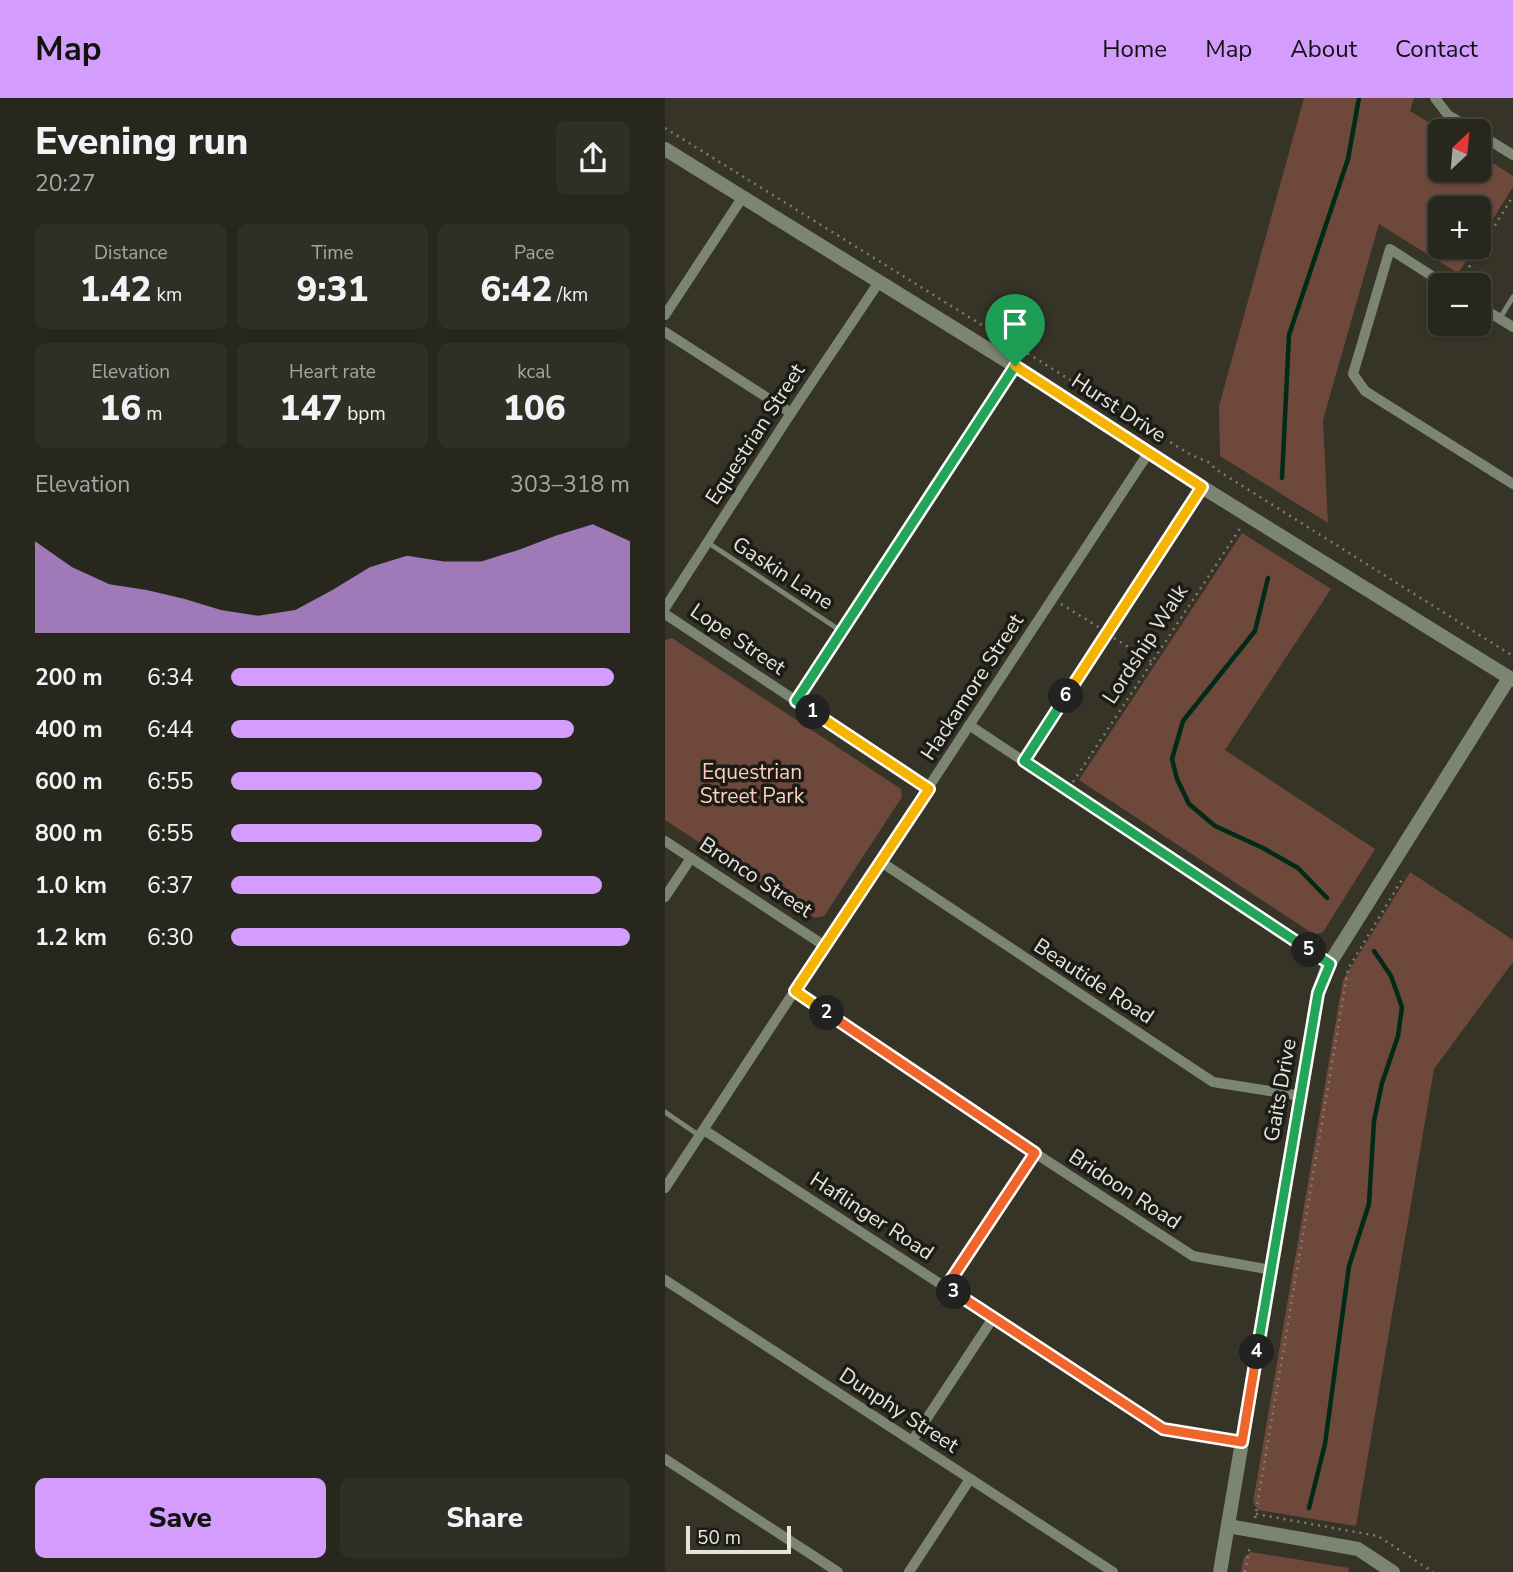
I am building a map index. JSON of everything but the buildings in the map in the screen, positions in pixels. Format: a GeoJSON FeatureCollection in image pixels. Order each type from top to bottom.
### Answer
{"type":"FeatureCollection","features":[{"type":"Feature","properties":{"kind":"street"},"geometry":{"type":"LineString","coordinates":[[1435,98],[1448,115],[1455,119]]}},
{"type":"Feature","properties":{"kind":"street"},"geometry":{"type":"LineString","coordinates":[[1491,141],[1513,155]]}},
{"type":"Feature","properties":{"kind":"street","name":"Hurst Drive"},"geometry":{"type":"LineString","coordinates":[[665,150],[1015,366],[1202,487],[1511,679]]}},
{"type":"Feature","properties":{"kind":"street"},"geometry":{"type":"LineString","coordinates":[[665,315],[742,198]]}},
{"type":"Feature","properties":{"kind":"street"},"geometry":{"type":"LineString","coordinates":[[1428,273],[1390,249],[1353,374],[1364,391],[1513,484]]}},
{"type":"Feature","properties":{"kind":"street","name":"Equestrian Street"},"geometry":{"type":"LineString","coordinates":[[665,608],[879,282]]}},
{"type":"Feature","properties":{"kind":"street"},"geometry":{"type":"LineString","coordinates":[[1491,314],[1513,327]]}},
{"type":"Feature","properties":{"kind":"street"},"geometry":{"type":"LineString","coordinates":[[665,332],[791,413]]}},
{"type":"Feature","properties":{"kind":"street"},"geometry":{"type":"LineString","coordinates":[[796,701],[1015,366]]}},
{"type":"Feature","properties":{"kind":"street","name":"Hackamore Street"},"geometry":{"type":"LineString","coordinates":[[665,1188],[1149,452]]}},
{"type":"Feature","properties":{"kind":"street","name":"Lope Street"},"geometry":{"type":"LineString","coordinates":[[665,614],[929,789]]}},
{"type":"Feature","properties":{"kind":"street","name":"Gaits Drive"},"geometry":{"type":"LineString","coordinates":[[1221,1565],[1318,993],[1330,964],[1511,679]]}},
{"type":"Feature","properties":{"kind":"street"},"geometry":{"type":"LineString","coordinates":[[969,725],[1330,964]]}},
{"type":"Feature","properties":{"kind":"street","name":"Bronco Street"},"geometry":{"type":"LineString","coordinates":[[665,841],[825,946]]}},
{"type":"Feature","properties":{"kind":"street"},"geometry":{"type":"LineString","coordinates":[[665,897],[691,858]]}},
{"type":"Feature","properties":{"kind":"street","name":"Beautide Road"},"geometry":{"type":"LineString","coordinates":[[881,862],[1213,1082],[1301,1096]]}},
{"type":"Feature","properties":{"kind":"street","name":"Bridoon Road"},"geometry":{"type":"LineString","coordinates":[[795,991],[1193,1256],[1272,1270]]}},
{"type":"Feature","properties":{"kind":"street","name":"Haflinger Road"},"geometry":{"type":"LineString","coordinates":[[702,1133],[946,1287],[1163,1429],[1242,1442]]}},
{"type":"Feature","properties":{"kind":"street"},"geometry":{"type":"LineString","coordinates":[[946,1287],[1035,1153]]}},
{"type":"Feature","properties":{"kind":"street","name":"Dunphy Street"},"geometry":{"type":"LineString","coordinates":[[665,1279],[1113,1572]]}},
{"type":"Feature","properties":{"kind":"street"},"geometry":{"type":"LineString","coordinates":[[912,1441],[993,1318]]}},
{"type":"Feature","properties":{"kind":"street"},"geometry":{"type":"LineString","coordinates":[[665,1459],[838,1572]]}},
{"type":"Feature","properties":{"kind":"street"},"geometry":{"type":"LineString","coordinates":[[909,1572],[970,1479]]}},
{"type":"Feature","properties":{"kind":"street"},"geometry":{"type":"LineString","coordinates":[[1228,1526],[1358,1549],[1393,1572]]}},
{"type":"Feature","properties":{"kind":"lane"},"geometry":{"type":"LineString","coordinates":[[1499,319],[1513,297]]}},
{"type":"Feature","properties":{"kind":"lane"},"geometry":{"type":"LineString","coordinates":[[1024,761],[1202,487]]}},
{"type":"Feature","properties":{"kind":"lane","name":"Gaskin Lane"},"geometry":{"type":"LineString","coordinates":[[707,542],[841,631]]}},
{"type":"Feature","properties":{"kind":"lane","name":"Haflinger Road"},"geometry":{"type":"LineString","coordinates":[[665,1112],[702,1133]]}},
{"type":"Feature","properties":{"kind":"path"},"geometry":{"type":"LineString","coordinates":[[665,128],[1207,462],[1513,656]]}},
{"type":"Feature","properties":{"kind":"path"},"geometry":{"type":"LineString","coordinates":[[1465,273],[1513,196]]}},
{"type":"Feature","properties":{"kind":"path","name":"Lordship Walk"},"geometry":{"type":"LineString","coordinates":[[1068,790],[1249,515]]}},
{"type":"Feature","properties":{"kind":"path"},"geometry":{"type":"LineString","coordinates":[[1245,1572],[1348,969],[1404,876]]}},
{"type":"Feature","properties":{"kind":"green space"},"geometry":{"type":"Polygon","coordinates":[[[1304,98],[1414,98],[1410,111],[1428,122],[1428,182],[1491,182],[1491,162],[1513,176],[1513,187],[1491,222],[1491,196],[1428,196],[1428,254],[1379,224],[1323,420],[1328,523],[1220,456],[1219,406],[1304,98]]]}},
{"type":"Feature","properties":{"kind":"green space"},"geometry":{"type":"Polygon","coordinates":[[[1435,259],[1467,259],[1458,273],[1435,259]]]}},
{"type":"Feature","properties":{"kind":"green space"},"geometry":{"type":"Polygon","coordinates":[[[1242,533],[1331,589],[1225,750],[1375,849],[1323,932],[1315,935],[1079,780],[1242,533]]]}},
{"type":"Feature","properties":{"kind":"green space","name":"Equestrian Street Park"},"geometry":{"type":"Polygon","coordinates":[[[672,638],[901,789],[902,797],[824,916],[815,918],[665,820],[665,640],[672,638]]]}},
{"type":"Feature","properties":{"kind":"green space"},"geometry":{"type":"Polygon","coordinates":[[[1410,872],[1513,940],[1513,962],[1434,1069],[1356,1526],[1258,1510],[1253,1502],[1343,980],[1410,872]]]}},
{"type":"Feature","properties":{"kind":"green space"},"geometry":{"type":"Polygon","coordinates":[[[1251,1552],[1349,1568],[1348,1572],[1241,1572],[1244,1557],[1251,1552]]]}},
{"type":"Feature","properties":{"kind":"waterway"},"geometry":{"type":"LineString","coordinates":[[1282,478],[1289,335],[1348,159],[1359,98]]}},
{"type":"Feature","properties":{"kind":"waterway"},"geometry":{"type":"LineString","coordinates":[[1268,578],[1255,631],[1183,721],[1172,759],[1177,779],[1189,804],[1215,826],[1298,868],[1327,898]]}},
{"type":"Feature","properties":{"kind":"waterway"},"geometry":{"type":"LineString","coordinates":[[1309,1508],[1325,1444],[1349,1266],[1369,1204],[1374,1121],[1382,1083],[1398,1036],[1402,1007],[1391,976],[1374,951]]}},
{"type":"Feature","properties":{"kind":"route"},"geometry":{"type":"LineString","coordinates":[[1015,366],[1202,487],[1024,761],[1330,964],[1318,993],[1242,1442],[1163,1429],[946,1287],[1035,1153],[795,991],[929,789],[796,701],[1015,366]]}}]}
